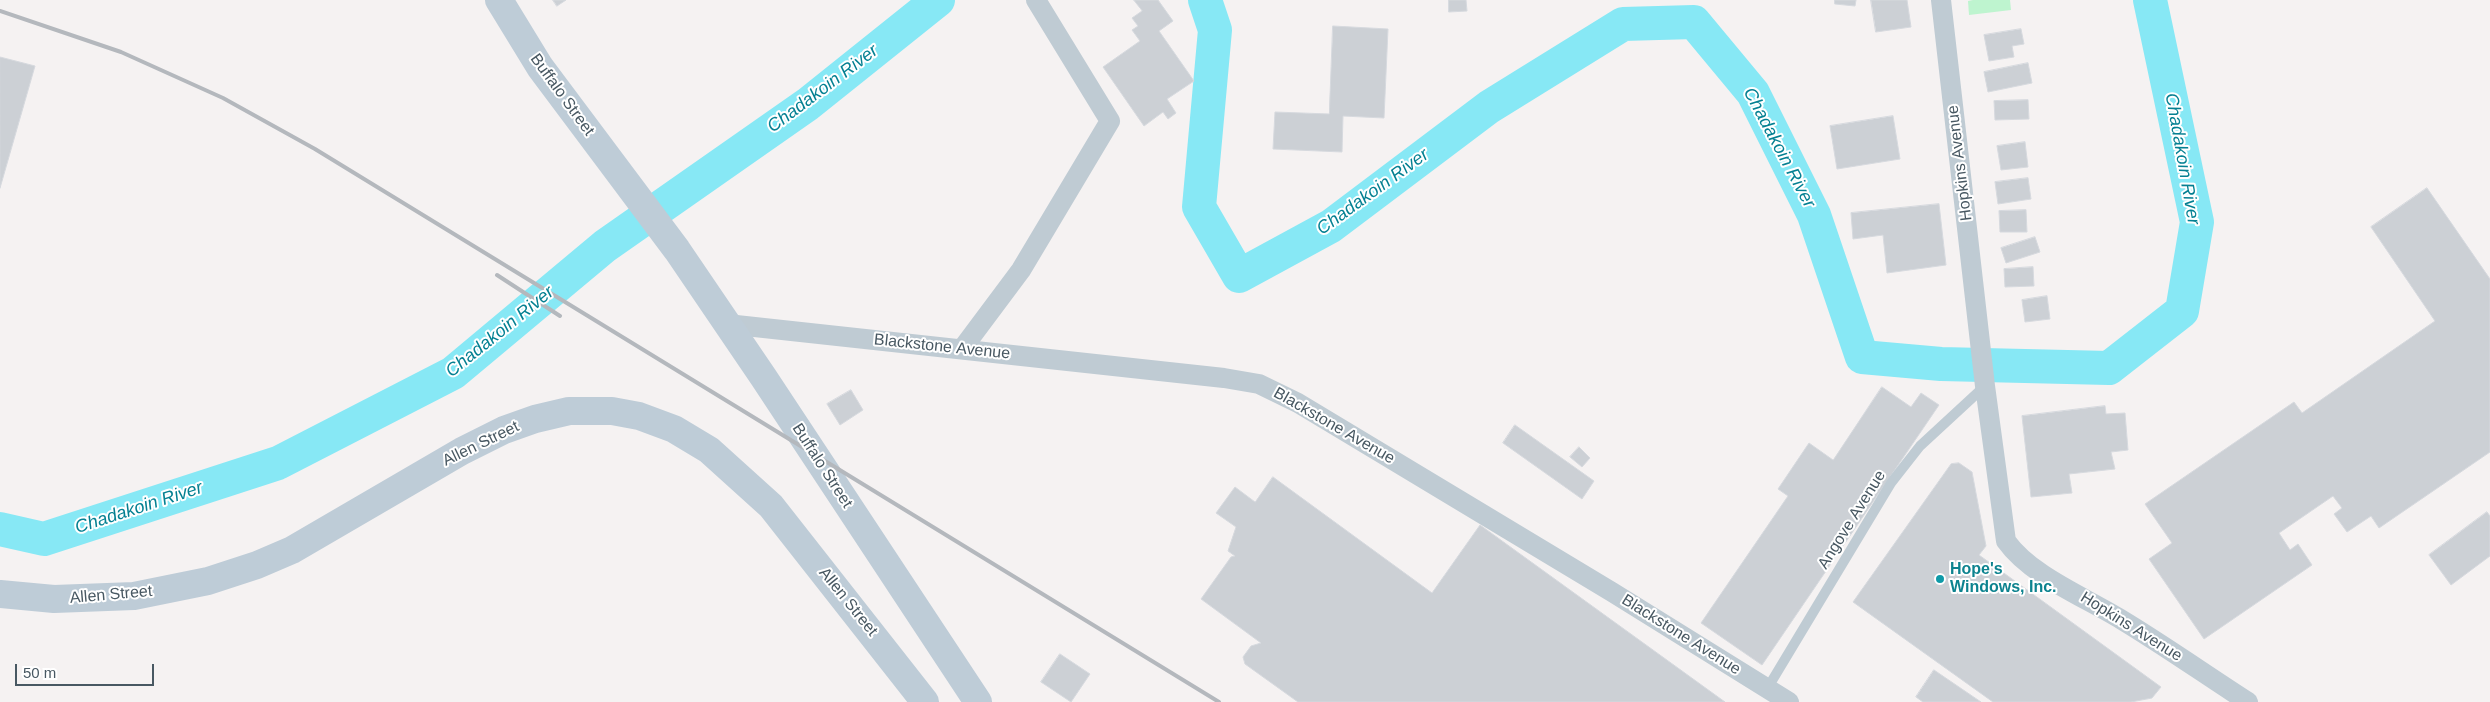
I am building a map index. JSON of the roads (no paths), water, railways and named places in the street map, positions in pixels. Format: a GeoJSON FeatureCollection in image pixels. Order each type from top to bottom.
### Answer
{"type":"FeatureCollection","features":[{"type":"Feature","properties":{"kind":"street","name":"Buffalo Street"},"geometry":{"type":"LineString","coordinates":[[499,0],[540,67],[630,186],[727,324],[978,702]]}},
{"type":"Feature","properties":{"kind":"street"},"geometry":{"type":"LineString","coordinates":[[962,349],[1021,270],[1110,121],[1036,0]]}},
{"type":"Feature","properties":{"kind":"street","name":"Hopkins Avenue"},"geometry":{"type":"LineString","coordinates":[[1941,0],[1984,381],[2006,540],[2015,554],[2038,571],[2123,620],[2248,702]]}},
{"type":"Feature","properties":{"kind":"street","name":"Blackstone Avenue"},"geometry":{"type":"LineString","coordinates":[[727,324],[1224,378],[1259,384],[1298,403],[1789,702]]}},
{"type":"Feature","properties":{"kind":"street","name":"Allen Street"},"geometry":{"type":"LineString","coordinates":[[0,594],[54,599],[134,596],[208,580],[292,550],[462,451],[504,430],[535,419],[569,411],[612,411],[639,416],[674,429],[709,450],[771,506],[925,702]]}},
{"type":"Feature","properties":{"kind":"lane","name":"Angove Avenue"},"geometry":{"type":"LineString","coordinates":[[1767,688],[1891,483],[1920,446],[1984,381]]}},
{"type":"Feature","properties":{"kind":"waterway","name":"Chadakoin River"},"geometry":{"type":"LineString","coordinates":[[0,529],[44,539],[278,463],[453,373],[605,246],[808,104],[938,0]]}},
{"type":"Feature","properties":{"kind":"waterway","name":"Chadakoin River"},"geometry":{"type":"LineString","coordinates":[[1205,0],[1215,30],[1199,207],[1239,276],[1331,226],[1489,107],[1623,24],[1694,22],[1753,93],[1814,215],[1862,357],[1941,364],[2109,368],[2182,311],[2197,222],[2150,0]]}},
{"type":"Feature","properties":{"kind":"railway"},"geometry":{"type":"LineString","coordinates":[[0,11],[121,52],[223,98],[315,149],[1219,702]]}},
{"type":"Feature","properties":{"kind":"railway"},"geometry":{"type":"LineString","coordinates":[[497,275],[560,316]]}},
{"type":"Feature","properties":{"kind":"place","name":"Hope's Windows, Inc."},"geometry":{"type":"Point","coordinates":[1940,579]}}]}
